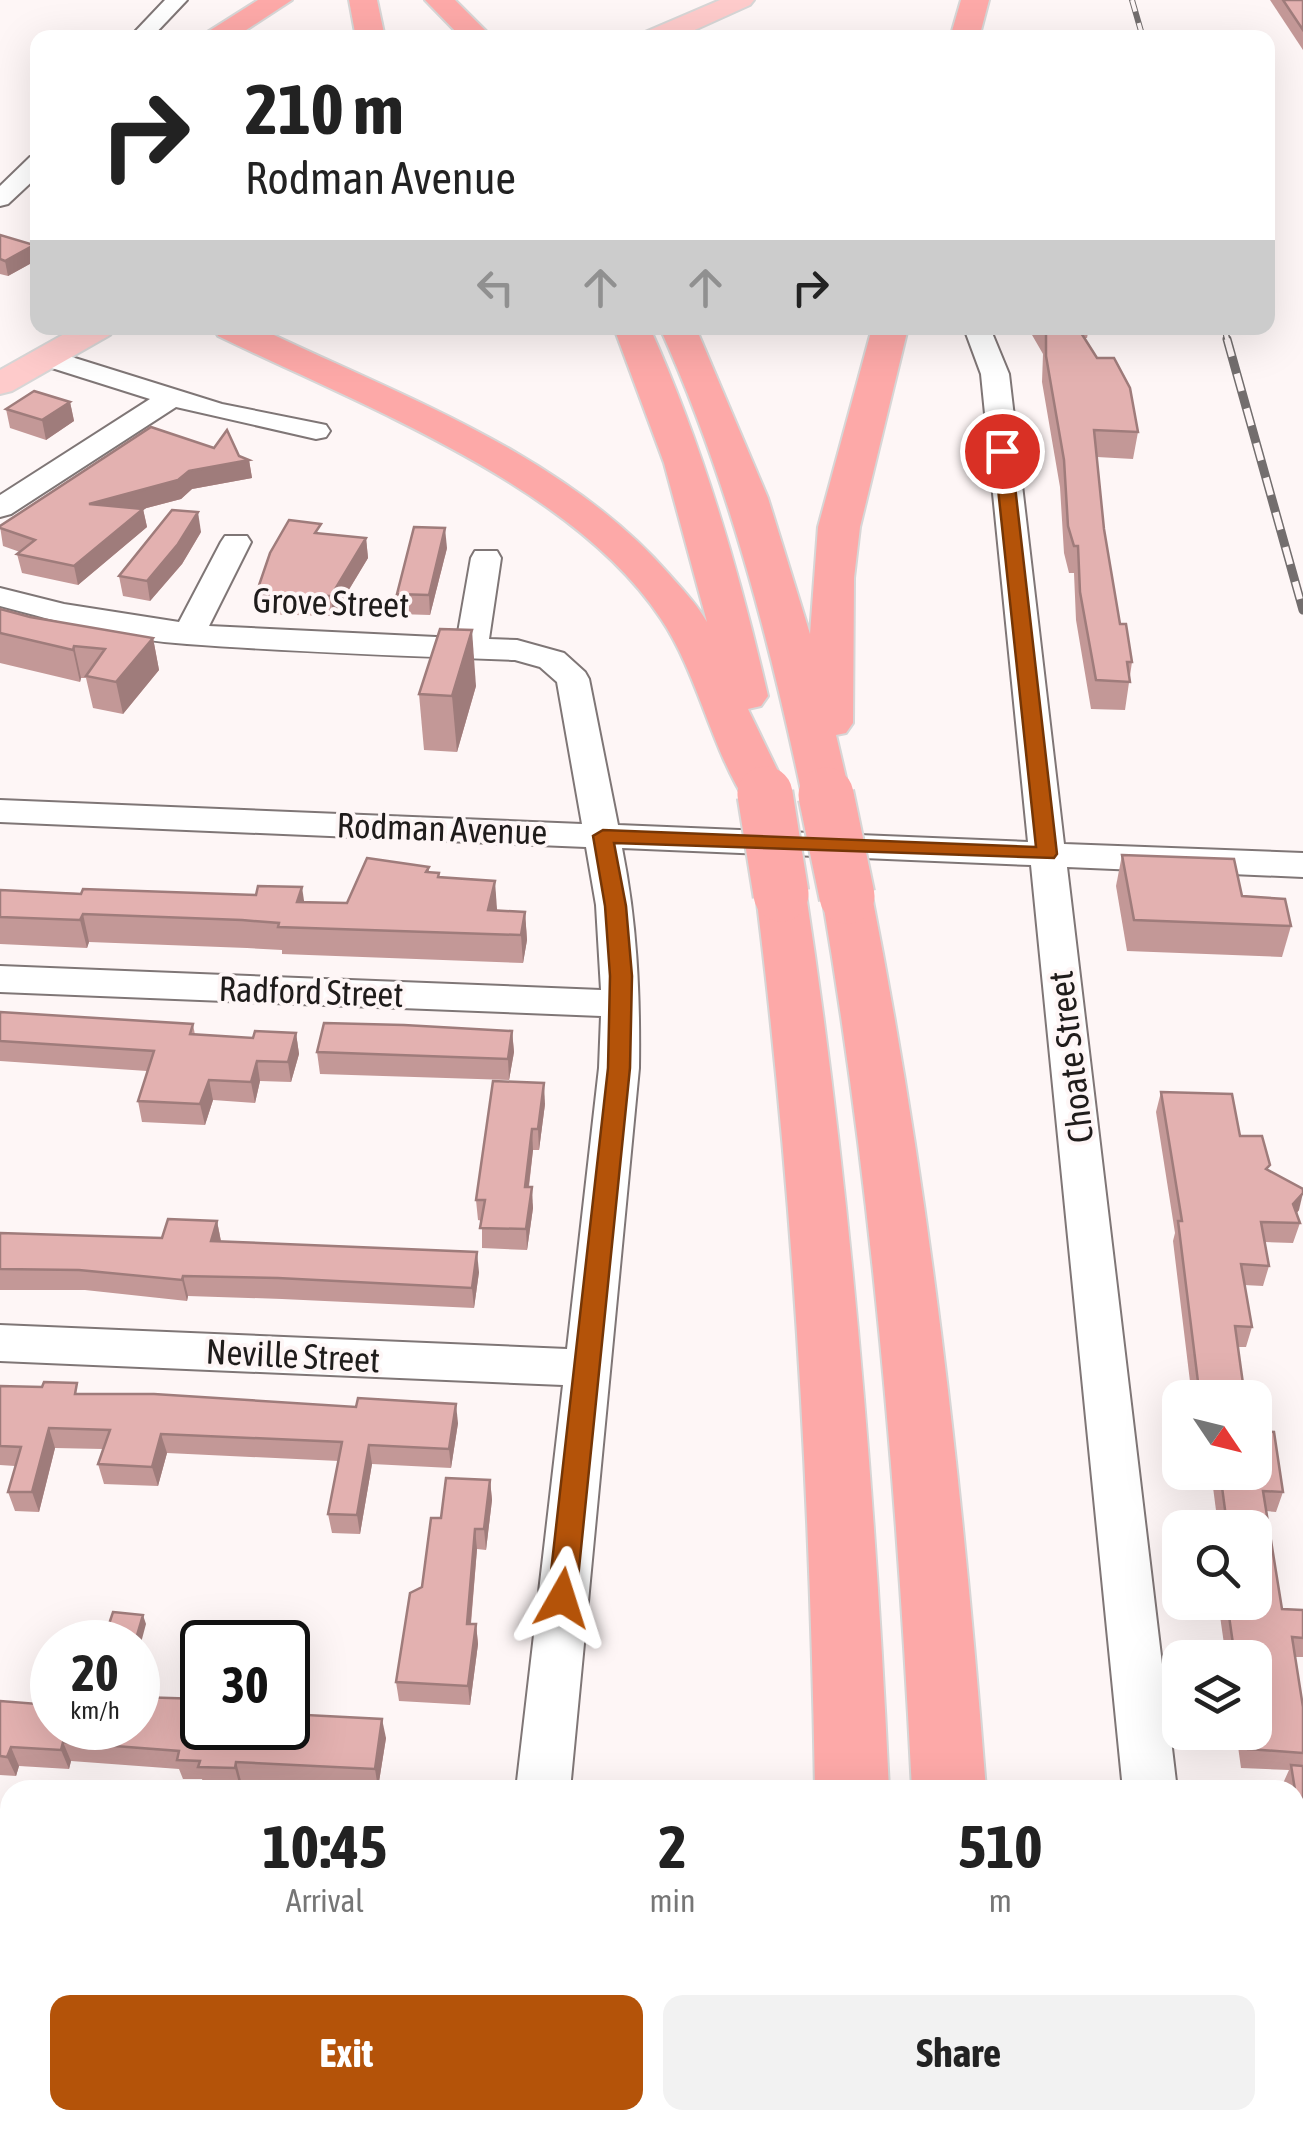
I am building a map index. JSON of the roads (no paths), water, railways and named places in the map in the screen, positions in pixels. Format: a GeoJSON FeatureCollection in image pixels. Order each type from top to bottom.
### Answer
{"type":"FeatureCollection","features":[{"type":"Feature","properties":{"kind":"highway"},"geometry":{"type":"LineString","coordinates":[[226,30],[278,0]]}},
{"type":"Feature","properties":{"kind":"highway"},"geometry":{"type":"LineString","coordinates":[[362,0],[370,30]]}},
{"type":"Feature","properties":{"kind":"highway"},"geometry":{"type":"LineString","coordinates":[[439,0],[471,30]]}},
{"type":"Feature","properties":{"kind":"highway"},"geometry":{"type":"LineString","coordinates":[[966,30],[975,0]]}},
{"type":"Feature","properties":{"kind":"highway"},"geometry":{"type":"LineString","coordinates":[[245,335],[496,457],[570,504],[622,545],[682,616],[765,794]]}},
{"type":"Feature","properties":{"kind":"highway"},"geometry":{"type":"LineString","coordinates":[[635,335],[663,402],[711,542],[765,794],[781,894],[806,1061],[835,1372],[852,1780]]}},
{"type":"Feature","properties":{"kind":"highway"},"geometry":{"type":"LineString","coordinates":[[681,335],[728,438],[759,529],[799,671],[865,988],[920,1407],[948,1780]]}},
{"type":"Feature","properties":{"kind":"highway"},"geometry":{"type":"LineString","coordinates":[[826,795],[838,528],[888,335]]}},
{"type":"Feature","properties":{"kind":"main road"},"geometry":{"type":"LineString","coordinates":[[676,30],[753,2]]}},
{"type":"Feature","properties":{"kind":"main road"},"geometry":{"type":"LineString","coordinates":[[702,30],[753,2]]}},
{"type":"Feature","properties":{"kind":"main road"},"geometry":{"type":"LineString","coordinates":[[0,365],[53,342]]}},
{"type":"Feature","properties":{"kind":"main road"},"geometry":{"type":"LineString","coordinates":[[0,384],[53,342]]}},
{"type":"Feature","properties":{"kind":"street"},"geometry":{"type":"LineString","coordinates":[[147,30],[168,0]]}},
{"type":"Feature","properties":{"kind":"street"},"geometry":{"type":"LineString","coordinates":[[147,30],[177,0]]}},
{"type":"Feature","properties":{"kind":"street"},"geometry":{"type":"LineString","coordinates":[[0,199],[30,170]]}},
{"type":"Feature","properties":{"kind":"street","name":"Choate Street"},"geometry":{"type":"LineString","coordinates":[[981,335],[995,374],[1149,1780]]}},
{"type":"Feature","properties":{"kind":"street"},"geometry":{"type":"LineString","coordinates":[[53,342],[171,398],[316,430]]}},
{"type":"Feature","properties":{"kind":"street"},"geometry":{"type":"LineString","coordinates":[[0,508],[171,398]]}},
{"type":"Feature","properties":{"kind":"street","name":"Grove Street"},"geometry":{"type":"LineString","coordinates":[[188,635],[236,542]]}},
{"type":"Feature","properties":{"kind":"street"},"geometry":{"type":"LineString","coordinates":[[471,648],[486,558]]}},
{"type":"Feature","properties":{"kind":"street","name":"Grove Street"},"geometry":{"type":"LineString","coordinates":[[0,598],[84,619],[188,635],[536,653],[552,660],[573,680],[615,906],[622,1004],[619,1068],[543,1780]]}},
{"type":"Feature","properties":{"kind":"street","name":"Rodman Avenue"},"geometry":{"type":"LineString","coordinates":[[0,811],[1303,864]]}},
{"type":"Feature","properties":{"kind":"street","name":"Radford Street"},"geometry":{"type":"LineString","coordinates":[[0,979],[622,1004]]}},
{"type":"Feature","properties":{"kind":"street","name":"Neville Street"},"geometry":{"type":"LineString","coordinates":[[0,1343],[585,1368]]}},
{"type":"Feature","properties":{"kind":"railway"},"geometry":{"type":"LineString","coordinates":[[1132,0],[1141,30]]}},
{"type":"Feature","properties":{"kind":"railway"},"geometry":{"type":"LineString","coordinates":[[1226,335],[1228,342]]}},
{"type":"Feature","properties":{"kind":"railway"},"geometry":{"type":"LineString","coordinates":[[1227,339],[1303,610]]}}]}
